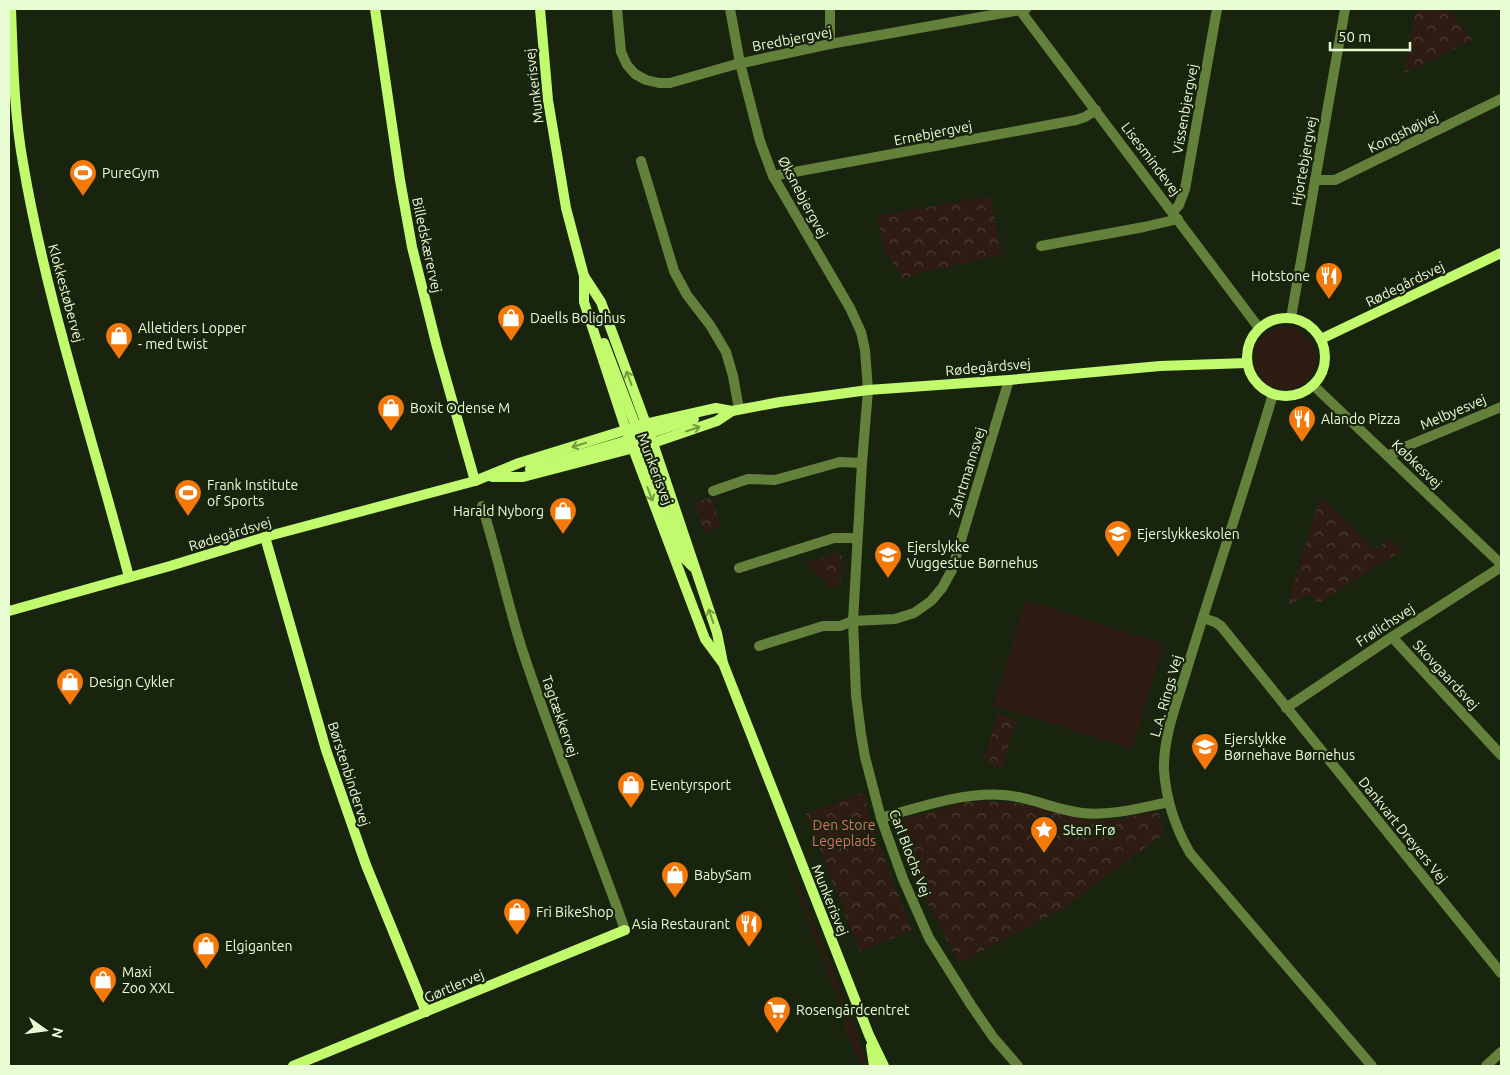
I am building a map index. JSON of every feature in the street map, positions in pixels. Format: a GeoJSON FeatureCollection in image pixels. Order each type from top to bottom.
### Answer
{"type":"FeatureCollection","features":[{"type":"Feature","properties":{"kind":"street","name":"Klokkestøbervej"},"geometry":{"type":"LineString","coordinates":[[11,9],[13,70],[21,152],[36,230],[50,291],[130,577]]}},
{"type":"Feature","properties":{"kind":"street","name":"Billedskærervej"},"geometry":{"type":"LineString","coordinates":[[376,9],[400,180],[412,247],[437,347],[475,481]]}},
{"type":"Feature","properties":{"kind":"street","name":"Munkerisvej"},"geometry":{"type":"LineString","coordinates":[[540,9],[548,100],[566,208],[584,276],[584,302],[593,330],[695,569],[717,632],[723,663],[869,1035],[884,1066]]}},
{"type":"Feature","properties":{"kind":"street","name":"Bredbjergvej"},"geometry":{"type":"LineString","coordinates":[[617,9],[621,52],[627,65],[635,74],[646,80],[659,83],[830,44],[1021,9]]}},
{"type":"Feature","properties":{"kind":"street","name":"Øksnebjergvej"},"geometry":{"type":"LineString","coordinates":[[730,9],[740,63],[760,141],[773,176],[850,308],[861,332],[865,350],[868,390]]}},
{"type":"Feature","properties":{"kind":"street"},"geometry":{"type":"LineString","coordinates":[[830,9],[830,44]]}},
{"type":"Feature","properties":{"kind":"street","name":"Lisesmindevej"},"geometry":{"type":"LineString","coordinates":[[1021,9],[1260,328]]}},
{"type":"Feature","properties":{"kind":"street","name":"Vissenbjergvej"},"geometry":{"type":"LineString","coordinates":[[1176,215],[1185,189],[1217,9]]}},
{"type":"Feature","properties":{"kind":"street","name":"Hjortebjergvej"},"geometry":{"type":"LineString","coordinates":[[1291,318],[1345,9]]}},
{"type":"Feature","properties":{"kind":"street","name":"Kongshøjvej"},"geometry":{"type":"LineString","coordinates":[[1315,180],[1335,180],[1501,99]]}},
{"type":"Feature","properties":{"kind":"street","name":"Ernebjergvej"},"geometry":{"type":"LineString","coordinates":[[773,176],[1076,120],[1096,110]]}},
{"type":"Feature","properties":{"kind":"street"},"geometry":{"type":"LineString","coordinates":[[641,161],[671,265],[687,295],[710,325],[726,352],[733,376],[732,410]]}},
{"type":"Feature","properties":{"kind":"street"},"geometry":{"type":"LineString","coordinates":[[1041,246],[1144,227],[1176,215]]}},
{"type":"Feature","properties":{"kind":"street","name":"Rødegårdsvej"},"geometry":{"type":"LineString","coordinates":[[1320,339],[1501,253]]}},
{"type":"Feature","properties":{"kind":"street","name":"Munkerisvej"},"geometry":{"type":"LineString","coordinates":[[584,276],[601,302],[639,436],[705,639],[723,663]]}},
{"type":"Feature","properties":{"kind":"street"},"geometry":{"type":"LineString","coordinates":[[1291,318],[1308,325],[1320,339],[1324,349],[1324,363],[1321,373],[1313,385],[1296,394],[1282,396],[1264,389],[1250,373],[1247,363],[1249,344],[1260,328],[1274,319],[1291,318]]}},
{"type":"Feature","properties":{"kind":"street","name":"Rødegårdsvej"},"geometry":{"type":"LineString","coordinates":[[488,477],[523,477],[716,408],[732,410],[868,390],[1150,367],[1247,363]]}},
{"type":"Feature","properties":{"kind":"street","name":"Zahrtmannsvej"},"geometry":{"type":"LineString","coordinates":[[852,621],[895,619],[914,613],[932,600],[942,588],[952,570],[1008,380]]}},
{"type":"Feature","properties":{"kind":"street","name":"Købkesvej"},"geometry":{"type":"LineString","coordinates":[[1313,385],[1501,565]]}},
{"type":"Feature","properties":{"kind":"street","name":"Carl Blochs Vej"},"geometry":{"type":"LineString","coordinates":[[868,390],[852,621],[856,697],[865,757],[881,818],[903,878],[929,938],[971,1006],[1018,1066]]}},
{"type":"Feature","properties":{"kind":"street","name":"L.A. Rings Vej"},"geometry":{"type":"LineString","coordinates":[[1273,394],[1167,736],[1164,769],[1168,802],[1181,837],[1190,853],[1372,1066]]}},
{"type":"Feature","properties":{"kind":"street","name":"Melbyesvej"},"geometry":{"type":"LineString","coordinates":[[1388,456],[1407,446],[1501,407]]}},
{"type":"Feature","properties":{"kind":"street","name":"Rødegårdsvej"},"geometry":{"type":"LineString","coordinates":[[9,611],[265,537],[475,481],[519,463],[639,436],[717,421],[732,410]]}},
{"type":"Feature","properties":{"kind":"street"},"geometry":{"type":"LineString","coordinates":[[713,490],[748,480],[775,480],[840,462],[862,463]]}},
{"type":"Feature","properties":{"kind":"street","name":"Tagtækkervej"},"geometry":{"type":"LineString","coordinates":[[482,506],[534,686],[625,930]]}},
{"type":"Feature","properties":{"kind":"street","name":"Børstenbindervej"},"geometry":{"type":"LineString","coordinates":[[265,537],[326,750],[366,865],[426,1012]]}},
{"type":"Feature","properties":{"kind":"street"},"geometry":{"type":"LineString","coordinates":[[738,568],[834,538],[857,538]]}},
{"type":"Feature","properties":{"kind":"street","name":"Frølichsvej"},"geometry":{"type":"LineString","coordinates":[[1286,708],[1501,565]]}},
{"type":"Feature","properties":{"kind":"street","name":"Dankvart Dreyers Vej"},"geometry":{"type":"LineString","coordinates":[[1203,618],[1221,626],[1501,973]]}},
{"type":"Feature","properties":{"kind":"street"},"geometry":{"type":"LineString","coordinates":[[759,646],[823,626],[840,626],[852,621]]}},
{"type":"Feature","properties":{"kind":"street","name":"Skovgaardsvej"},"geometry":{"type":"LineString","coordinates":[[1392,637],[1501,754]]}},
{"type":"Feature","properties":{"kind":"street"},"geometry":{"type":"LineString","coordinates":[[881,818],[960,798],[989,795],[1015,796],[1081,813],[1121,812],[1168,802]]}},
{"type":"Feature","properties":{"kind":"street","name":"Gørtlervej"},"geometry":{"type":"LineString","coordinates":[[293,1066],[625,930]]}},
{"type":"Feature","properties":{"kind":"street","name":"Munkerisvej"},"geometry":{"type":"LineString","coordinates":[[869,1035],[874,1066]]}},
{"type":"Feature","properties":{"kind":"street"},"geometry":{"type":"LineString","coordinates":[[1486,1066],[1501,1052]]}},
{"type":"Feature","properties":{"kind":"green space"},"geometry":{"type":"Polygon","coordinates":[[[1416,9],[1447,9],[1473,40],[1404,74],[1416,9]]]}},
{"type":"Feature","properties":{"kind":"green space"},"geometry":{"type":"Polygon","coordinates":[[[990,196],[1002,255],[922,272],[904,279],[884,249],[877,216],[990,196]]]}},
{"type":"Feature","properties":{"kind":"green space"},"geometry":{"type":"Polygon","coordinates":[[[1279,327],[1291,327],[1307,336],[1314,346],[1316,358],[1314,370],[1307,380],[1291,389],[1279,389],[1268,384],[1259,375],[1254,364],[1254,352],[1259,341],[1268,332],[1279,327]]]}},
{"type":"Feature","properties":{"kind":"green space"},"geometry":{"type":"Polygon","coordinates":[[[712,497],[721,527],[704,532],[694,503],[712,497]]]}},
{"type":"Feature","properties":{"kind":"green space"},"geometry":{"type":"Polygon","coordinates":[[[1322,498],[1375,549],[1390,538],[1401,551],[1318,604],[1309,594],[1287,606],[1317,507],[1322,498]]]}},
{"type":"Feature","properties":{"kind":"green space"},"geometry":{"type":"Polygon","coordinates":[[[839,552],[842,557],[840,586],[828,587],[826,582],[806,563],[839,552]]]}},
{"type":"Feature","properties":{"kind":"green space"},"geometry":{"type":"Polygon","coordinates":[[[1026,601],[1164,644],[1132,749],[993,705],[1026,601]]]}},
{"type":"Feature","properties":{"kind":"green space"},"geometry":{"type":"Polygon","coordinates":[[[998,714],[1017,720],[1002,768],[989,764],[990,761],[984,759],[998,714]]]}},
{"type":"Feature","properties":{"kind":"green space","name":"Den Store Legeplads"},"geometry":{"type":"Polygon","coordinates":[[[864,792],[873,829],[912,930],[860,952],[805,814],[864,792]]]}},
{"type":"Feature","properties":{"kind":"green space"},"geometry":{"type":"Polygon","coordinates":[[[965,802],[1019,803],[1085,820],[1117,819],[1158,811],[1165,833],[1060,910],[959,963],[926,901],[893,822],[965,802]]]}},
{"type":"Feature","properties":{"kind":"green space"},"geometry":{"type":"Polygon","coordinates":[[[778,834],[853,1023],[867,1066],[863,1066],[845,1032],[844,1014],[806,916],[778,834]]]}},
{"type":"Feature","properties":{"kind":"place","name":"PureGym"},"geometry":{"type":"Point","coordinates":[83,197]}},
{"type":"Feature","properties":{"kind":"place","name":"Hotstone"},"geometry":{"type":"Point","coordinates":[1329,300]}},
{"type":"Feature","properties":{"kind":"place","name":"Daells Bolighus"},"geometry":{"type":"Point","coordinates":[511,342]}},
{"type":"Feature","properties":{"kind":"place","name":"Alletiders Lopper - med twist"},"geometry":{"type":"Point","coordinates":[119,360]}},
{"type":"Feature","properties":{"kind":"place","name":"Boxit Odense M"},"geometry":{"type":"Point","coordinates":[391,432]}},
{"type":"Feature","properties":{"kind":"place","name":"Alando Pizza"},"geometry":{"type":"Point","coordinates":[1302,443]}},
{"type":"Feature","properties":{"kind":"place","name":"Frank Institute of Sports"},"geometry":{"type":"Point","coordinates":[188,517]}},
{"type":"Feature","properties":{"kind":"place","name":"Harald Nyborg"},"geometry":{"type":"Point","coordinates":[563,535]}},
{"type":"Feature","properties":{"kind":"place","name":"Ejerslykkeskolen"},"geometry":{"type":"Point","coordinates":[1118,558]}},
{"type":"Feature","properties":{"kind":"place","name":"Ejerslykke Vuggestue Børnehus"},"geometry":{"type":"Point","coordinates":[888,579]}},
{"type":"Feature","properties":{"kind":"place","name":"Design Cykler"},"geometry":{"type":"Point","coordinates":[70,706]}},
{"type":"Feature","properties":{"kind":"place","name":"Ejerslykke Børnehave Børnehus"},"geometry":{"type":"Point","coordinates":[1205,771]}},
{"type":"Feature","properties":{"kind":"place","name":"Eventyrsport"},"geometry":{"type":"Point","coordinates":[631,809]}},
{"type":"Feature","properties":{"kind":"place","name":"Sten Frø"},"geometry":{"type":"Point","coordinates":[1044,854]}},
{"type":"Feature","properties":{"kind":"place","name":"BabySam"},"geometry":{"type":"Point","coordinates":[675,899]}},
{"type":"Feature","properties":{"kind":"place","name":"Fri BikeShop"},"geometry":{"type":"Point","coordinates":[517,936]}},
{"type":"Feature","properties":{"kind":"place","name":"Asia Restaurant"},"geometry":{"type":"Point","coordinates":[749,948]}},
{"type":"Feature","properties":{"kind":"place","name":"Elgiganten"},"geometry":{"type":"Point","coordinates":[206,970]}},
{"type":"Feature","properties":{"kind":"place","name":"Maxi Zoo XXL"},"geometry":{"type":"Point","coordinates":[103,1004]}},
{"type":"Feature","properties":{"kind":"place","name":"Rosengårdcentret"},"geometry":{"type":"Point","coordinates":[777,1034]}}]}
